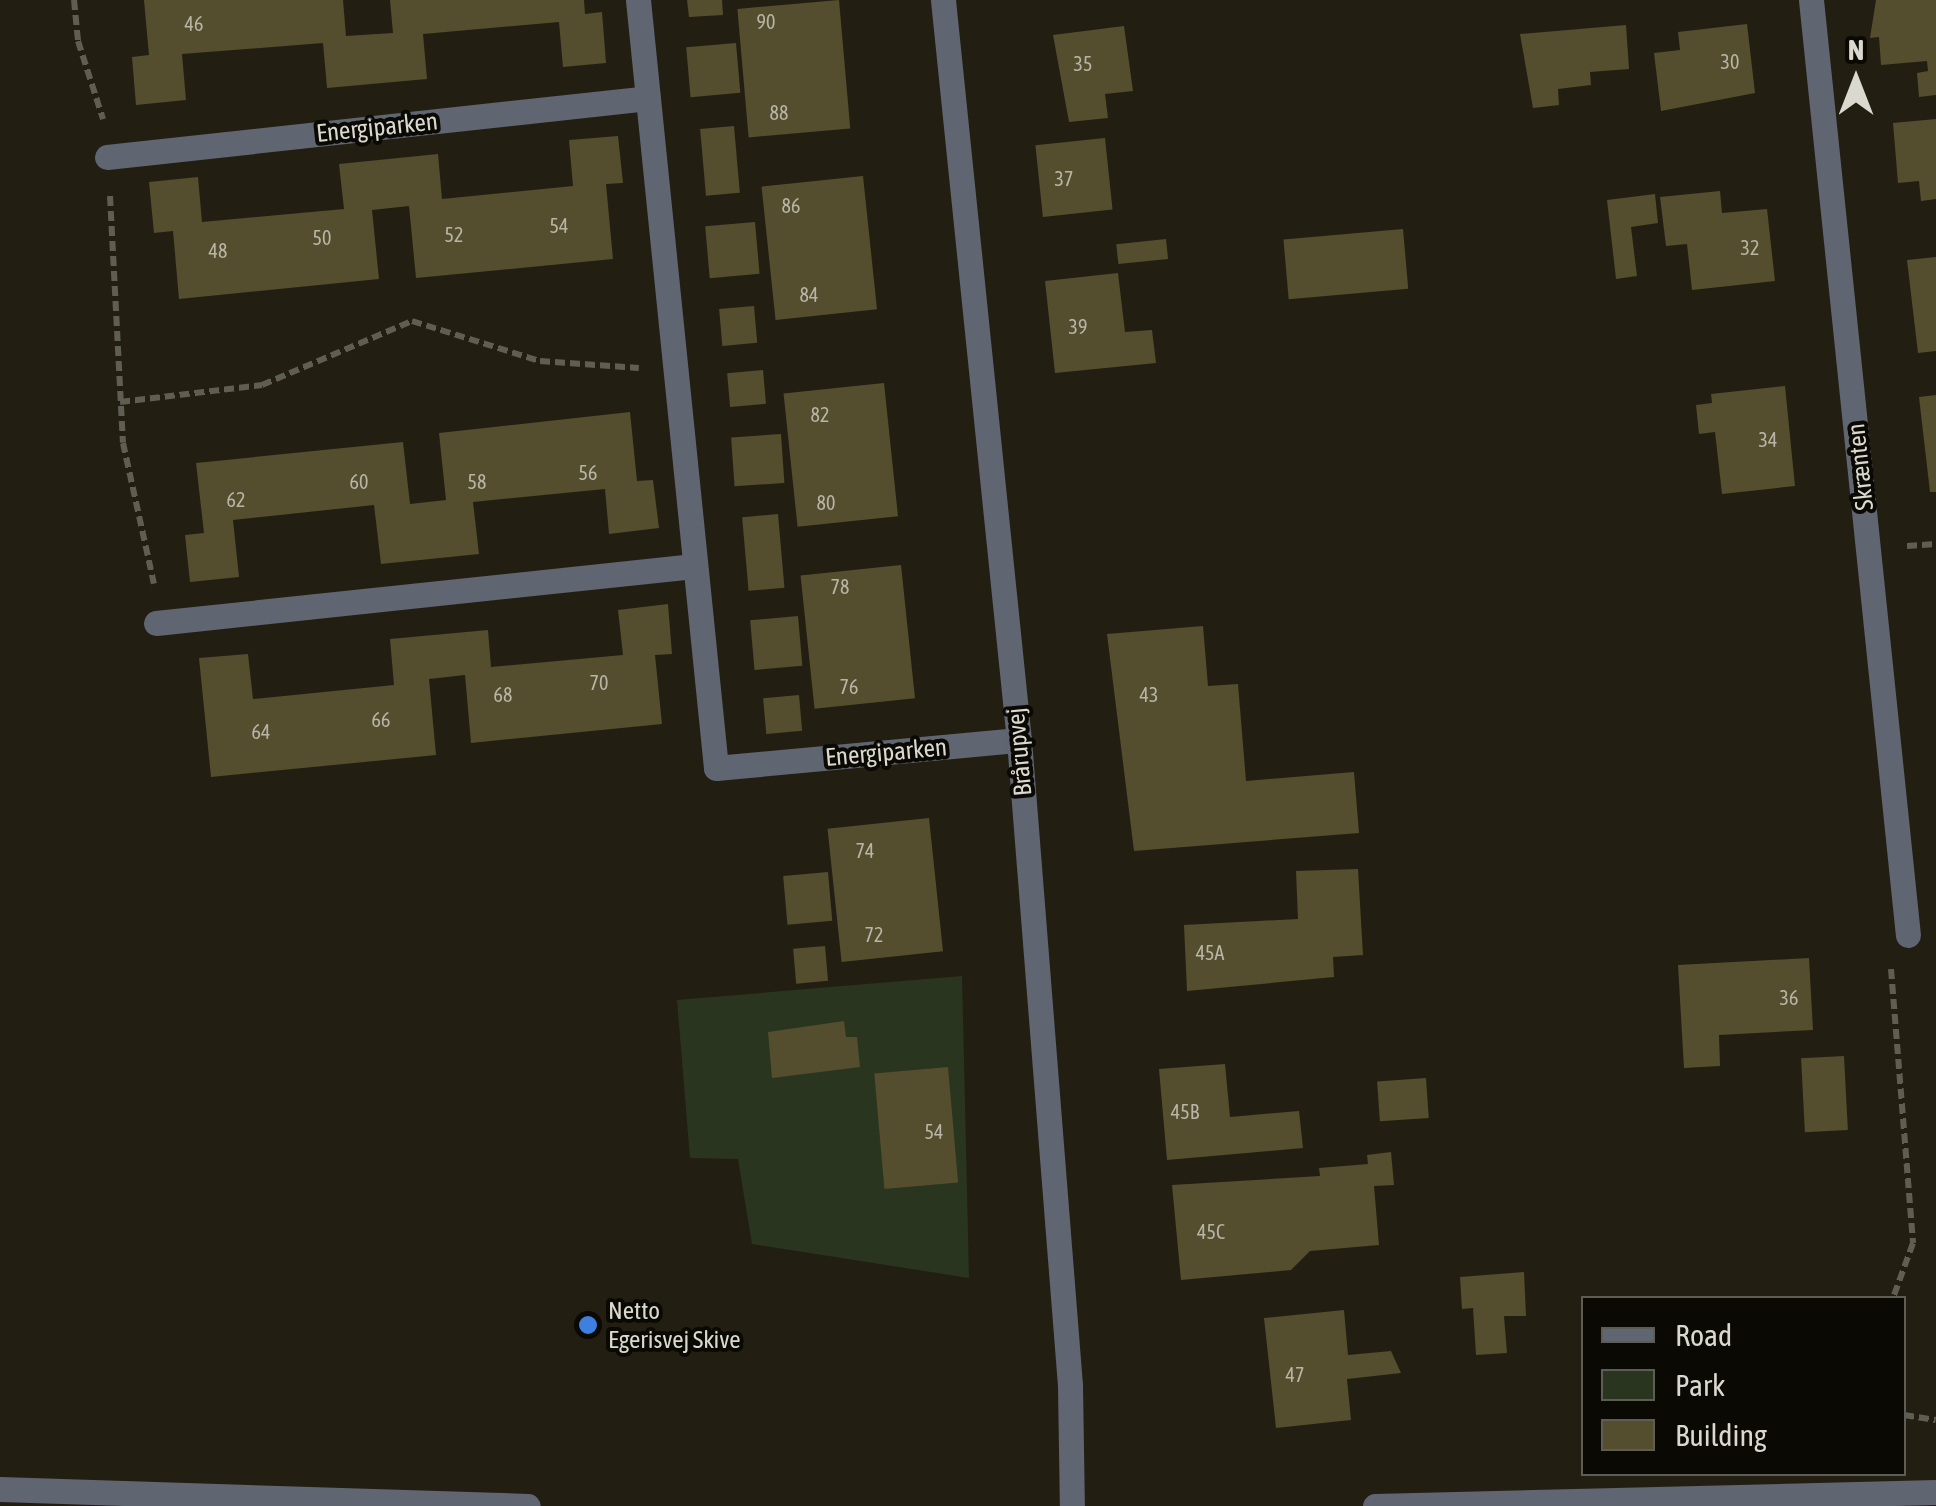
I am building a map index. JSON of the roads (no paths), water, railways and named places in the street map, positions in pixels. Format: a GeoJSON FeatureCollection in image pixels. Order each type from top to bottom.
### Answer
{"type":"FeatureCollection","features":[{"type":"Feature","properties":{"kind":"street","name":"Energiparken"},"geometry":{"type":"LineString","coordinates":[[638,0],[716,768],[1019,740]]}},
{"type":"Feature","properties":{"kind":"street","name":"Brårupvej"},"geometry":{"type":"LineString","coordinates":[[943,0],[1019,740],[1070,1385],[1072,1506]]}},
{"type":"Feature","properties":{"kind":"street","name":"Skrænten"},"geometry":{"type":"LineString","coordinates":[[1811,0],[1908,934]]}},
{"type":"Feature","properties":{"kind":"street","name":"Energiparken"},"geometry":{"type":"LineString","coordinates":[[106,157],[648,98]]}},
{"type":"Feature","properties":{"kind":"street"},"geometry":{"type":"LineString","coordinates":[[156,623],[694,566]]}},
{"type":"Feature","properties":{"kind":"street"},"geometry":{"type":"LineString","coordinates":[[0,1489],[238,1500],[528,1506]]}},
{"type":"Feature","properties":{"kind":"street"},"geometry":{"type":"LineString","coordinates":[[1376,1506],[1936,1492]]}},
{"type":"Feature","properties":{"kind":"place","name":"Netto Egerisvej Skive"},"geometry":{"type":"Point","coordinates":[588,1325]}}]}
